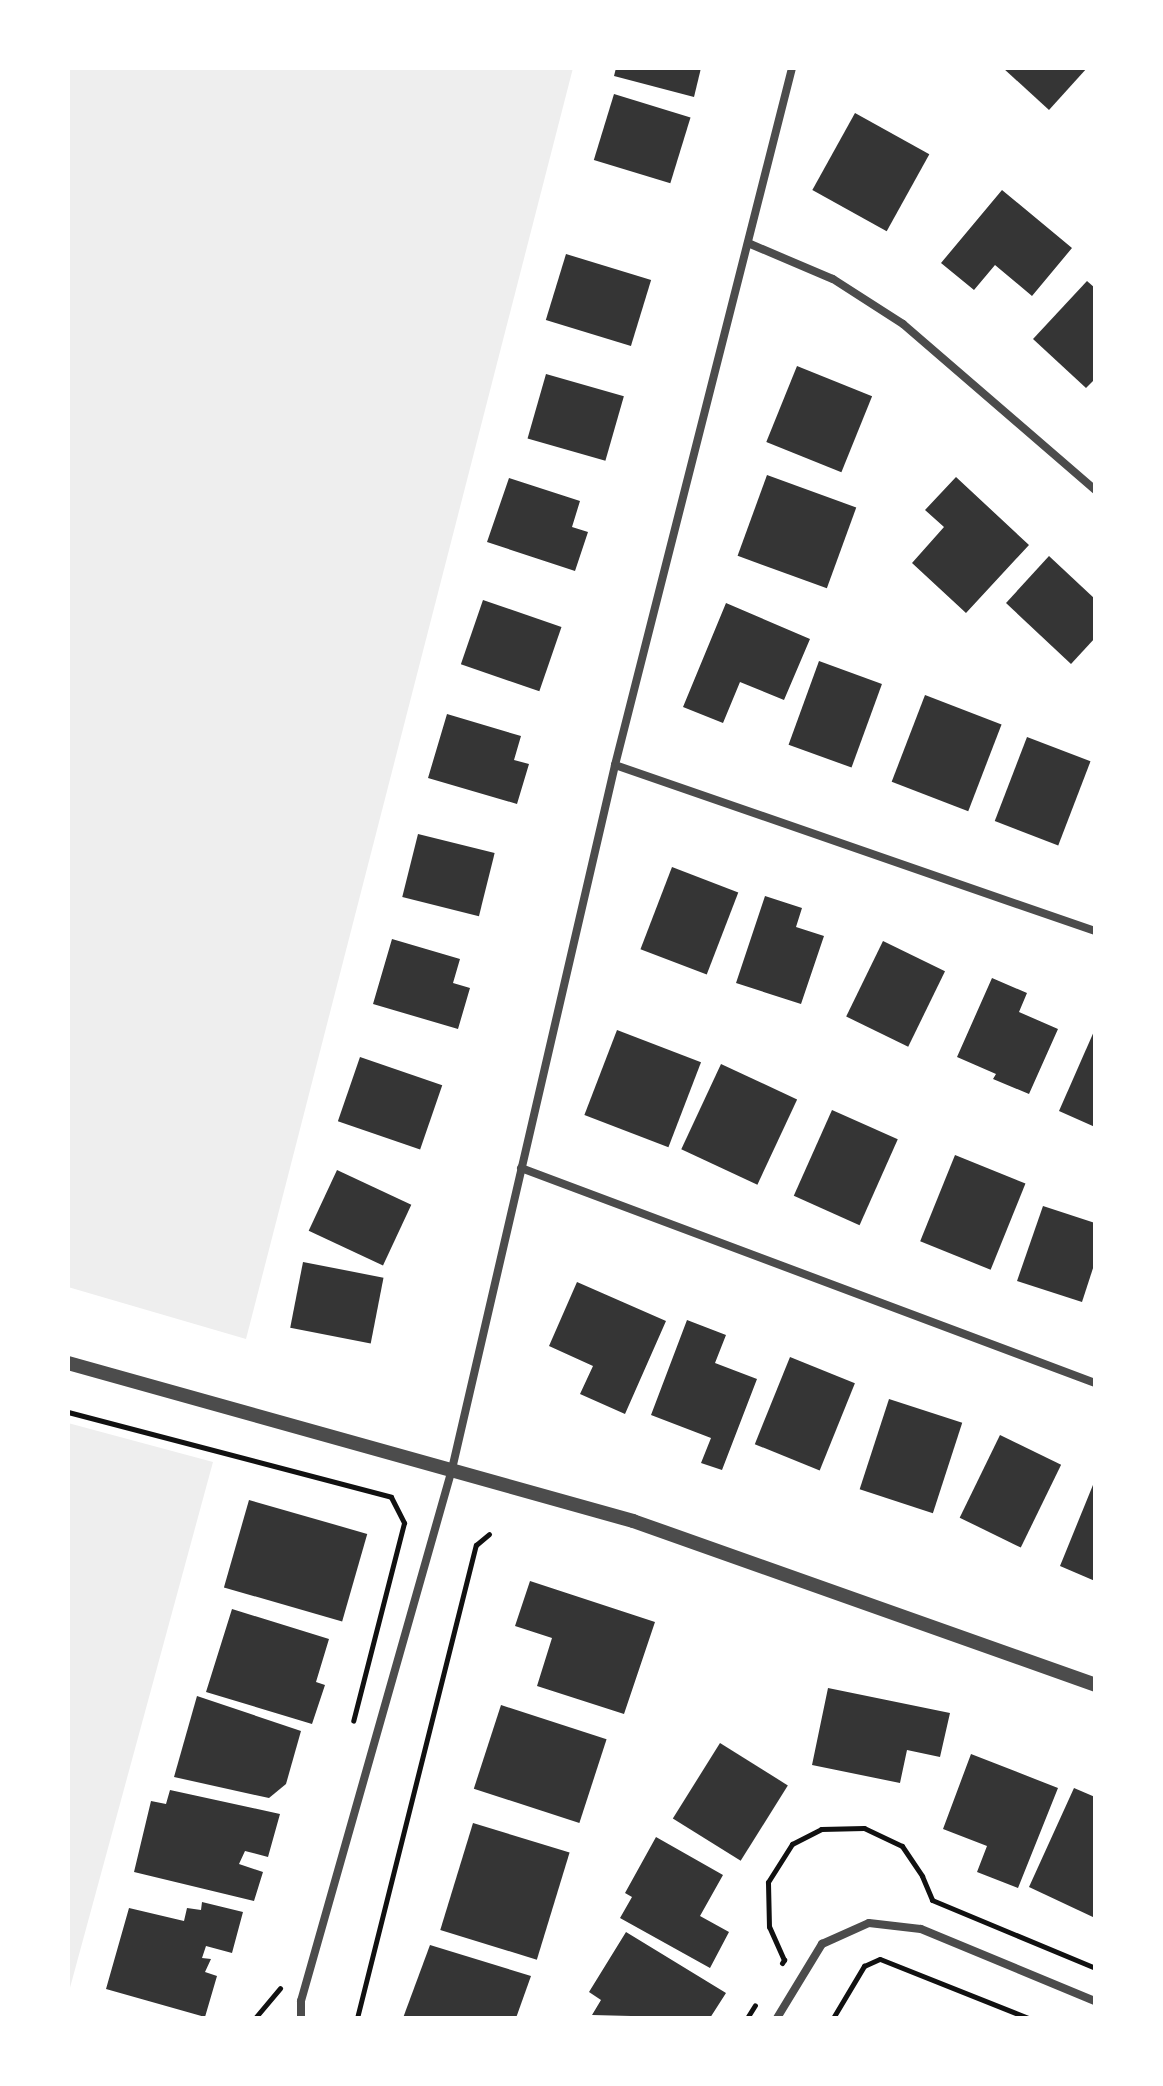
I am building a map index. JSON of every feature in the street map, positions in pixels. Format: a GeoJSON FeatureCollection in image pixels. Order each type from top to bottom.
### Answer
{"type":"FeatureCollection","features":[{"type":"Feature","properties":{"kind":"street"},"geometry":{"type":"LineString","coordinates":[[301,2018],[301,2001],[452,1469],[615,765],[792,68]]}},
{"type":"Feature","properties":{"kind":"street"},"geometry":{"type":"LineString","coordinates":[[748,243],[833,279],[903,324],[1095,490]]}},
{"type":"Feature","properties":{"kind":"street"},"geometry":{"type":"LineString","coordinates":[[615,765],[1095,931]]}},
{"type":"Feature","properties":{"kind":"street"},"geometry":{"type":"LineString","coordinates":[[521,1168],[1095,1383]]}},
{"type":"Feature","properties":{"kind":"street"},"geometry":{"type":"LineString","coordinates":[[68,1363],[633,1521],[1095,1685]]}},
{"type":"Feature","properties":{"kind":"street"},"geometry":{"type":"LineString","coordinates":[[777,2018],[822,1944],[869,1923],[921,1929],[1095,2001]]}},
{"type":"Feature","properties":{"kind":"path"},"geometry":{"type":"LineString","coordinates":[[68,1412],[391,1497],[399,1509]]}},
{"type":"Feature","properties":{"kind":"path"},"geometry":{"type":"LineString","coordinates":[[357,2018],[476,1545],[489,1534]]}},
{"type":"Feature","properties":{"kind":"path"},"geometry":{"type":"LineString","coordinates":[[833,2018],[864,1966],[880,1959],[1028,2018]]}},
{"type":"Feature","properties":{"kind":"shaded area"},"geometry":{"type":"Polygon","coordinates":[[[68,68],[573,68],[246,1339],[68,1287],[68,68]]]}},
{"type":"Feature","properties":{"kind":"shaded area"},"geometry":{"type":"Polygon","coordinates":[[[68,1423],[213,1462],[68,1995],[68,1423]]]}},
{"type":"Feature","properties":{"kind":"building"},"geometry":{"type":"Polygon","coordinates":[[[616,68],[701,68],[694,97],[614,76],[616,68]]]}},
{"type":"Feature","properties":{"kind":"building"},"geometry":{"type":"Polygon","coordinates":[[[1003,68],[1087,68],[1049,110],[1003,68]]]}},
{"type":"Feature","properties":{"kind":"building"},"geometry":{"type":"Polygon","coordinates":[[[614,94],[691,117],[670,183],[594,160],[614,94]]]}},
{"type":"Feature","properties":{"kind":"building"},"geometry":{"type":"Polygon","coordinates":[[[855,113],[929,154],[887,231],[812,190],[855,113]]]}},
{"type":"Feature","properties":{"kind":"building"},"geometry":{"type":"Polygon","coordinates":[[[1002,190],[1072,248],[1032,296],[995,265],[974,290],[941,263],[1002,190]]]}},
{"type":"Feature","properties":{"kind":"building"},"geometry":{"type":"Polygon","coordinates":[[[566,254],[651,280],[631,346],[546,320],[566,254]]]}},
{"type":"Feature","properties":{"kind":"building"},"geometry":{"type":"Polygon","coordinates":[[[1087,281],[1095,288],[1095,379],[1086,388],[1033,339],[1087,281]]]}},
{"type":"Feature","properties":{"kind":"building"},"geometry":{"type":"Polygon","coordinates":[[[797,366],[872,396],[841,472],[766,442],[797,366]]]}},
{"type":"Feature","properties":{"kind":"building"},"geometry":{"type":"Polygon","coordinates":[[[546,374],[624,396],[605,461],[528,438],[546,374]]]}},
{"type":"Feature","properties":{"kind":"building"},"geometry":{"type":"Polygon","coordinates":[[[767,475],[856,507],[827,588],[738,556],[767,475]]]}},
{"type":"Feature","properties":{"kind":"building"},"geometry":{"type":"Polygon","coordinates":[[[956,477],[1029,545],[966,613],[912,563],[944,527],[925,510],[956,477]]]}},
{"type":"Feature","properties":{"kind":"building"},"geometry":{"type":"Polygon","coordinates":[[[509,478],[580,501],[572,527],[588,532],[575,571],[487,542],[509,478]]]}},
{"type":"Feature","properties":{"kind":"building"},"geometry":{"type":"Polygon","coordinates":[[[1049,556],[1095,599],[1095,638],[1071,664],[1006,603],[1049,556]]]}},
{"type":"Feature","properties":{"kind":"building"},"geometry":{"type":"Polygon","coordinates":[[[483,600],[561,627],[539,691],[461,664],[483,600]]]}},
{"type":"Feature","properties":{"kind":"building"},"geometry":{"type":"Polygon","coordinates":[[[726,603],[810,639],[784,700],[740,682],[723,723],[683,707],[726,603]]]}},
{"type":"Feature","properties":{"kind":"building"},"geometry":{"type":"Polygon","coordinates":[[[819,661],[882,684],[852,768],[789,745],[819,661]]]}},
{"type":"Feature","properties":{"kind":"building"},"geometry":{"type":"Polygon","coordinates":[[[925,695],[1002,724],[968,811],[892,782],[925,695]]]}},
{"type":"Feature","properties":{"kind":"building"},"geometry":{"type":"Polygon","coordinates":[[[447,714],[521,736],[514,760],[529,764],[517,804],[428,778],[447,714]]]}},
{"type":"Feature","properties":{"kind":"building"},"geometry":{"type":"Polygon","coordinates":[[[1027,737],[1090,761],[1058,845],[995,821],[1027,737]]]}},
{"type":"Feature","properties":{"kind":"building"},"geometry":{"type":"Polygon","coordinates":[[[418,834],[495,853],[479,916],[402,897],[418,834]]]}},
{"type":"Feature","properties":{"kind":"building"},"geometry":{"type":"Polygon","coordinates":[[[672,867],[738,892],[707,975],[640,949],[672,867]]]}},
{"type":"Feature","properties":{"kind":"building"},"geometry":{"type":"Polygon","coordinates":[[[765,896],[802,908],[796,927],[824,936],[801,1004],[736,983],[765,896]]]}},
{"type":"Feature","properties":{"kind":"building"},"geometry":{"type":"Polygon","coordinates":[[[392,939],[460,959],[453,983],[470,988],[458,1029],[373,1004],[392,939]]]}},
{"type":"Feature","properties":{"kind":"building"},"geometry":{"type":"Polygon","coordinates":[[[883,941],[945,971],[908,1047],[846,1016],[883,941]]]}},
{"type":"Feature","properties":{"kind":"building"},"geometry":{"type":"Polygon","coordinates":[[[992,978],[1027,993],[1019,1012],[1058,1029],[1029,1094],[993,1079],[996,1074],[957,1057],[992,978]]]}},
{"type":"Feature","properties":{"kind":"building"},"geometry":{"type":"Polygon","coordinates":[[[1095,1029],[1095,1127],[1059,1111],[1095,1029]]]}},
{"type":"Feature","properties":{"kind":"building"},"geometry":{"type":"Polygon","coordinates":[[[617,1030],[701,1062],[668,1147],[584,1115],[617,1030]]]}},
{"type":"Feature","properties":{"kind":"building"},"geometry":{"type":"Polygon","coordinates":[[[360,1057],[442,1085],[420,1150],[338,1121],[360,1057]]]}},
{"type":"Feature","properties":{"kind":"building"},"geometry":{"type":"Polygon","coordinates":[[[721,1064],[797,1099],[757,1185],[681,1149],[721,1064]]]}},
{"type":"Feature","properties":{"kind":"building"},"geometry":{"type":"Polygon","coordinates":[[[832,1110],[898,1139],[860,1225],[794,1196],[832,1110]]]}},
{"type":"Feature","properties":{"kind":"building"},"geometry":{"type":"Polygon","coordinates":[[[955,1155],[1025,1183],[991,1270],[920,1241],[955,1155]]]}},
{"type":"Feature","properties":{"kind":"building"},"geometry":{"type":"Polygon","coordinates":[[[337,1170],[411,1205],[383,1265],[309,1231],[337,1170]]]}},
{"type":"Feature","properties":{"kind":"building"},"geometry":{"type":"Polygon","coordinates":[[[1043,1206],[1095,1223],[1095,1262],[1082,1302],[1017,1281],[1043,1206]]]}},
{"type":"Feature","properties":{"kind":"building"},"geometry":{"type":"Polygon","coordinates":[[[303,1262],[383,1278],[371,1343],[290,1328],[303,1262]]]}},
{"type":"Feature","properties":{"kind":"building"},"geometry":{"type":"Polygon","coordinates":[[[577,1282],[666,1321],[625,1414],[580,1394],[593,1366],[549,1346],[577,1282]]]}},
{"type":"Feature","properties":{"kind":"building"},"geometry":{"type":"Polygon","coordinates":[[[687,1320],[726,1335],[715,1363],[757,1379],[722,1470],[701,1463],[711,1438],[651,1415],[687,1320]]]}},
{"type":"Feature","properties":{"kind":"building"},"geometry":{"type":"Polygon","coordinates":[[[790,1357],[855,1383],[820,1470],[755,1444],[790,1357]]]}},
{"type":"Feature","properties":{"kind":"building"},"geometry":{"type":"Polygon","coordinates":[[[889,1399],[962,1423],[933,1513],[860,1489],[889,1399]]]}},
{"type":"Feature","properties":{"kind":"building"},"geometry":{"type":"Polygon","coordinates":[[[1000,1435],[1061,1465],[1021,1547],[960,1518],[1000,1435]]]}},
{"type":"Feature","properties":{"kind":"building"},"geometry":{"type":"Polygon","coordinates":[[[1095,1480],[1095,1581],[1060,1566],[1095,1480]]]}},
{"type":"Feature","properties":{"kind":"building"},"geometry":{"type":"Polygon","coordinates":[[[249,1500],[367,1534],[342,1621],[224,1587],[249,1500]]]}},
{"type":"Feature","properties":{"kind":"building"},"geometry":{"type":"Polygon","coordinates":[[[530,1581],[655,1622],[624,1714],[537,1686],[552,1638],[515,1626],[530,1581]]]}},
{"type":"Feature","properties":{"kind":"building"},"geometry":{"type":"Polygon","coordinates":[[[232,1609],[329,1639],[316,1682],[325,1685],[312,1724],[206,1692],[232,1609]]]}},
{"type":"Feature","properties":{"kind":"building"},"geometry":{"type":"Polygon","coordinates":[[[828,1688],[950,1713],[940,1757],[907,1750],[900,1783],[812,1765],[828,1688]]]}},
{"type":"Feature","properties":{"kind":"building"},"geometry":{"type":"Polygon","coordinates":[[[197,1696],[301,1731],[286,1784],[269,1798],[174,1777],[197,1696]]]}},
{"type":"Feature","properties":{"kind":"building"},"geometry":{"type":"Polygon","coordinates":[[[501,1705],[607,1739],[579,1823],[474,1789],[501,1705]]]}},
{"type":"Feature","properties":{"kind":"building"},"geometry":{"type":"Polygon","coordinates":[[[720,1743],[788,1785],[741,1861],[673,1818],[720,1743]]]}},
{"type":"Feature","properties":{"kind":"building"},"geometry":{"type":"Polygon","coordinates":[[[971,1754],[1058,1788],[1018,1888],[977,1872],[987,1846],[943,1829],[971,1754]]]}},
{"type":"Feature","properties":{"kind":"building"},"geometry":{"type":"Polygon","coordinates":[[[1074,1788],[1095,1797],[1095,1918],[1029,1887],[1074,1788]]]}},
{"type":"Feature","properties":{"kind":"building"},"geometry":{"type":"Polygon","coordinates":[[[170,1790],[280,1814],[268,1857],[245,1851],[239,1864],[263,1872],[254,1901],[134,1872],[151,1801],[166,1804],[170,1790]]]}},
{"type":"Feature","properties":{"kind":"building"},"geometry":{"type":"Polygon","coordinates":[[[473,1823],[570,1853],[537,1960],[440,1930],[473,1823]]]}},
{"type":"Feature","properties":{"kind":"building"},"geometry":{"type":"Polygon","coordinates":[[[656,1837],[723,1875],[700,1916],[729,1932],[710,1968],[620,1918],[632,1897],[625,1893],[656,1837]]]}},
{"type":"Feature","properties":{"kind":"building"},"geometry":{"type":"Polygon","coordinates":[[[202,1902],[243,1912],[232,1953],[206,1946],[202,1958],[211,1959],[205,1972],[217,1976],[205,2017],[106,1989],[129,1908],[184,1921],[187,1908],[201,1910],[202,1902]]]}},
{"type":"Feature","properties":{"kind":"building"},"geometry":{"type":"Polygon","coordinates":[[[626,1932],[726,1993],[710,2018],[592,2015],[601,2000],[589,1992],[626,1932]]]}},
{"type":"Feature","properties":{"kind":"building"},"geometry":{"type":"Polygon","coordinates":[[[430,1945],[531,1976],[516,2018],[403,2018],[430,1945]]]}}]}
